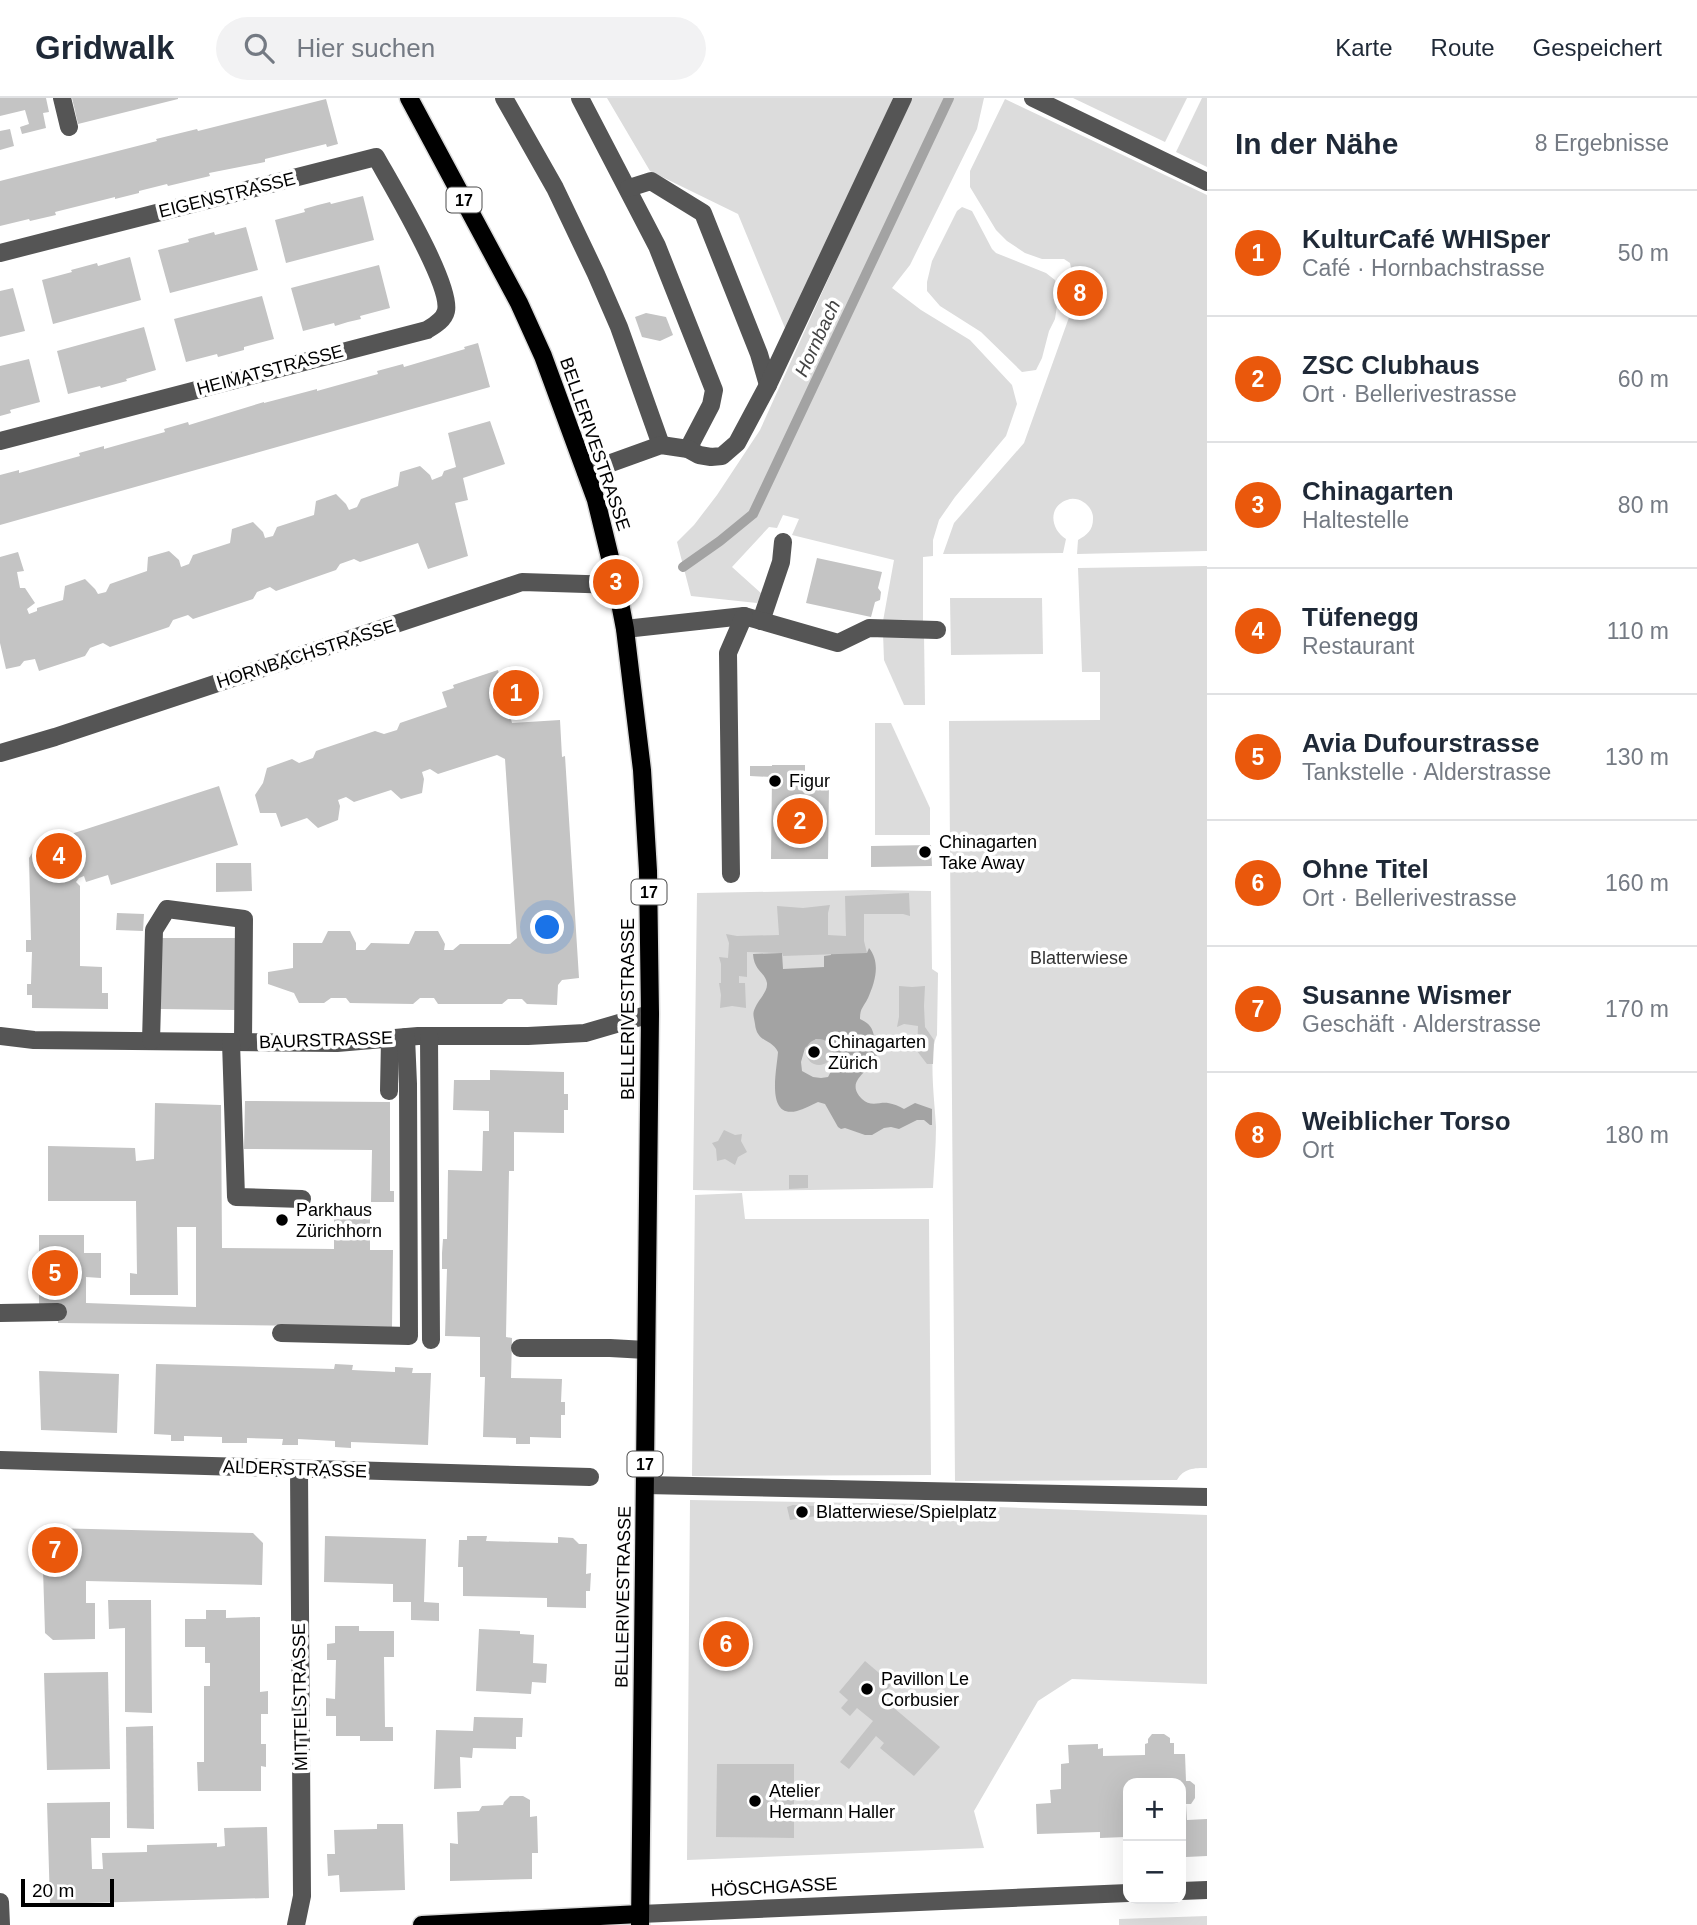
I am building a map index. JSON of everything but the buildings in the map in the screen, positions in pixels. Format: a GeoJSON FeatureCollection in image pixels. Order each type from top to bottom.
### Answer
{"type":"FeatureCollection","features":[{"type":"Feature","properties":{"kind":"main road","name":"BELLERIVESTRASSE"},"geometry":{"type":"LineString","coordinates":[[409,98],[519,303],[542,355],[596,500],[625,629],[642,770],[648,870],[650,1014],[640,1920]]}},
{"type":"Feature","properties":{"kind":"main road","name":"HÖSCHGASSE"},"geometry":{"type":"LineString","coordinates":[[422,1925],[640,1920]]}},
{"type":"Feature","properties":{"kind":"street"},"geometry":{"type":"LineString","coordinates":[[62,98],[69,127]]}},
{"type":"Feature","properties":{"kind":"street"},"geometry":{"type":"LineString","coordinates":[[504,98],[555,188],[596,274],[619,327],[661,445]]}},
{"type":"Feature","properties":{"kind":"street"},"geometry":{"type":"LineString","coordinates":[[580,98],[657,246],[714,390],[711,405],[688,449]]}},
{"type":"Feature","properties":{"kind":"street"},"geometry":{"type":"LineString","coordinates":[[586,472],[661,445],[688,449],[711,457],[722,456],[737,443],[768,385],[904,98]]}},
{"type":"Feature","properties":{"kind":"street"},"geometry":{"type":"LineString","coordinates":[[1033,98],[1207,182]]}},
{"type":"Feature","properties":{"kind":"street","name":"EIGENSTRASSE"},"geometry":{"type":"LineString","coordinates":[[0,253],[376,157],[415,228]]}},
{"type":"Feature","properties":{"kind":"street"},"geometry":{"type":"LineString","coordinates":[[629,188],[651,181],[703,213],[759,354],[768,385]]}},
{"type":"Feature","properties":{"kind":"street","name":"HEIMATSTRASSE"},"geometry":{"type":"LineString","coordinates":[[0,441],[427,330],[440,322],[446,311],[444,288],[415,228]]}},
{"type":"Feature","properties":{"kind":"street"},"geometry":{"type":"LineString","coordinates":[[731,874],[728,653],[753,618],[781,562],[783,542]]}},
{"type":"Feature","properties":{"kind":"street","name":"HORNBACHSTRASSE"},"geometry":{"type":"LineString","coordinates":[[0,754],[522,582],[617,585]]}},
{"type":"Feature","properties":{"kind":"street"},"geometry":{"type":"LineString","coordinates":[[625,629],[753,618],[838,643],[869,628],[937,630]]}},
{"type":"Feature","properties":{"kind":"street"},"geometry":{"type":"LineString","coordinates":[[151,1041],[154,930],[167,909],[244,919],[237,1042],[236,1197],[302,1199]]}},
{"type":"Feature","properties":{"kind":"street","name":"BAURSTRASSE"},"geometry":{"type":"LineString","coordinates":[[0,1036],[34,1040],[337,1043],[429,1036],[585,1033],[650,1014]]}},
{"type":"Feature","properties":{"kind":"street"},"geometry":{"type":"LineString","coordinates":[[429,1036],[431,1340]]}},
{"type":"Feature","properties":{"kind":"street"},"geometry":{"type":"LineString","coordinates":[[389,1091],[398,1038]]}},
{"type":"Feature","properties":{"kind":"street"},"geometry":{"type":"LineString","coordinates":[[281,1333],[409,1336],[408,1084],[398,1038]]}},
{"type":"Feature","properties":{"kind":"street"},"geometry":{"type":"LineString","coordinates":[[0,1312],[58,1312]]}},
{"type":"Feature","properties":{"kind":"street"},"geometry":{"type":"LineString","coordinates":[[520,1348],[646,1350]]}},
{"type":"Feature","properties":{"kind":"street","name":"ALDERSTRASSE"},"geometry":{"type":"LineString","coordinates":[[0,1460],[590,1477]]}},
{"type":"Feature","properties":{"kind":"street","name":"MITTELSTRASSE"},"geometry":{"type":"LineString","coordinates":[[296,1925],[302,1896],[299,1469]]}},
{"type":"Feature","properties":{"kind":"street"},"geometry":{"type":"LineString","coordinates":[[645,1485],[1207,1497]]}},
{"type":"Feature","properties":{"kind":"street"},"geometry":{"type":"LineString","coordinates":[[1186,1891],[1207,1890]]}},
{"type":"Feature","properties":{"kind":"street","name":"HÖSCHGASSE"},"geometry":{"type":"LineString","coordinates":[[640,1920],[1123,1893]]}},
{"type":"Feature","properties":{"kind":"street"},"geometry":{"type":"LineString","coordinates":[[0,1902],[1,1925]]}},
{"type":"Feature","properties":{"kind":"green space"},"geometry":{"type":"Polygon","coordinates":[[[607,98],[893,98],[787,333],[738,214],[650,171],[607,98]]]}},
{"type":"Feature","properties":{"kind":"green space"},"geometry":{"type":"Polygon","coordinates":[[[910,98],[984,98],[977,129],[910,265],[892,288],[921,310],[970,340],[1012,385],[1017,404],[1006,436],[939,520],[933,540],[933,556],[923,557],[923,623],[883,621],[894,560],[792,535],[799,519],[783,515],[777,528],[769,527],[732,567],[762,594],[757,603],[691,596],[677,542],[717,495],[760,430],[910,98]]]}},
{"type":"Feature","properties":{"kind":"green space"},"geometry":{"type":"Polygon","coordinates":[[[1073,98],[1187,98],[1165,142],[1073,98]]]}},
{"type":"Feature","properties":{"kind":"green space"},"geometry":{"type":"Polygon","coordinates":[[[1202,98],[1207,98],[1207,167],[1176,152],[1202,98]]]}},
{"type":"Feature","properties":{"kind":"green space"},"geometry":{"type":"Polygon","coordinates":[[[1005,99],[1207,195],[1207,551],[1077,554],[1078,540],[1091,529],[1093,515],[1085,503],[1072,499],[1056,508],[1053,519],[1057,530],[1066,539],[1063,553],[943,554],[954,523],[1024,443],[1072,309],[1073,277],[1070,263],[1064,259],[1042,259],[1025,253],[1007,241],[996,230],[970,187],[970,171],[1005,99]]]}},
{"type":"Feature","properties":{"kind":"green space"},"geometry":{"type":"Polygon","coordinates":[[[962,207],[972,211],[996,253],[1046,273],[1055,280],[1058,299],[1055,319],[1036,370],[1022,372],[981,332],[940,306],[927,291],[932,261],[957,211],[962,207]]]}},
{"type":"Feature","properties":{"kind":"green space","name":"Blatterwiese"},"geometry":{"type":"Polygon","coordinates":[[[1207,566],[1207,1468],[1186,1471],[1177,1480],[955,1481],[949,721],[1100,720],[1100,672],[1082,672],[1078,568],[1207,566]]]}},
{"type":"Feature","properties":{"kind":"green space"},"geometry":{"type":"Polygon","coordinates":[[[950,598],[1042,598],[1043,654],[951,655],[950,598]]]}},
{"type":"Feature","properties":{"kind":"green space"},"geometry":{"type":"Polygon","coordinates":[[[883,633],[924,634],[925,705],[904,705],[884,660],[883,633]]]}},
{"type":"Feature","properties":{"kind":"green space"},"geometry":{"type":"Polygon","coordinates":[[[875,723],[891,723],[930,808],[930,835],[875,835],[875,723]]]}},
{"type":"Feature","properties":{"kind":"green space","name":"Chinagarten Zürich"},"geometry":{"type":"Polygon","coordinates":[[[931,891],[932,969],[938,973],[937,1035],[932,1066],[936,1127],[933,1188],[693,1190],[697,893],[931,891]]]}},
{"type":"Feature","properties":{"kind":"green space"},"geometry":{"type":"Polygon","coordinates":[[[742,1193],[745,1219],[929,1219],[931,1475],[692,1476],[695,1195],[742,1193]]]}},
{"type":"Feature","properties":{"kind":"green space"},"geometry":{"type":"Polygon","coordinates":[[[690,1500],[916,1504],[1207,1515],[1207,1684],[1072,1679],[1038,1701],[974,1811],[984,1848],[687,1860],[690,1500]]]}},
{"type":"Feature","properties":{"kind":"green space"},"geometry":{"type":"Polygon","coordinates":[[[1207,1916],[1207,1925],[1119,1925],[1119,1919],[1207,1916]]]}},
{"type":"Feature","properties":{"kind":"shaded area"},"geometry":{"type":"Polygon","coordinates":[[[869,948],[875,960],[876,973],[860,1019],[872,1030],[877,1054],[857,1081],[857,1092],[868,1103],[888,1103],[904,1109],[915,1103],[932,1109],[932,1125],[924,1120],[917,1120],[899,1129],[884,1128],[872,1135],[865,1135],[838,1127],[825,1104],[818,1102],[797,1111],[780,1108],[775,1091],[778,1052],[772,1044],[761,1038],[756,1030],[754,1010],[766,990],[767,983],[755,964],[753,954],[782,953],[783,969],[824,967],[824,956],[831,953],[867,953],[869,948]],[[816,1039],[805,1048],[801,1062],[802,1071],[821,1078],[828,1077],[836,1062],[830,1047],[816,1039]]]}},
{"type":"Feature","properties":{"kind":"waterway","name":"Hornbach"},"geometry":{"type":"LineString","coordinates":[[683,567],[753,514],[949,98]]}},
{"type":"Feature","properties":{"kind":"place","name":"Weiblicher Torso"},"geometry":{"type":"Point","coordinates":[1080,293]}},
{"type":"Feature","properties":{"kind":"place","name":"Chinagarten"},"geometry":{"type":"Point","coordinates":[616,582]}},
{"type":"Feature","properties":{"kind":"place","name":"KulturCafé WHISper"},"geometry":{"type":"Point","coordinates":[516,693]}},
{"type":"Feature","properties":{"kind":"place","name":"Figur"},"geometry":{"type":"Point","coordinates":[775,781]}},
{"type":"Feature","properties":{"kind":"place","name":"ZSC Clubhaus"},"geometry":{"type":"Point","coordinates":[800,821]}},
{"type":"Feature","properties":{"kind":"place","name":"Chinagarten Take Away"},"geometry":{"type":"Point","coordinates":[925,852]}},
{"type":"Feature","properties":{"kind":"place","name":"Tüfenegg"},"geometry":{"type":"Point","coordinates":[59,856]}},
{"type":"Feature","properties":{"kind":"place","name":"Chinagarten Zürich"},"geometry":{"type":"Point","coordinates":[814,1052]}},
{"type":"Feature","properties":{"kind":"place","name":"Parkhaus Zürichhorn"},"geometry":{"type":"Point","coordinates":[282,1220]}},
{"type":"Feature","properties":{"kind":"place","name":"Avia Dufourstrasse"},"geometry":{"type":"Point","coordinates":[55,1273]}},
{"type":"Feature","properties":{"kind":"place","name":"Blatterwiese/Spielplatz"},"geometry":{"type":"Point","coordinates":[802,1512]}},
{"type":"Feature","properties":{"kind":"place","name":"Susanne Wismer"},"geometry":{"type":"Point","coordinates":[55,1550]}},
{"type":"Feature","properties":{"kind":"place","name":"Ohne Titel"},"geometry":{"type":"Point","coordinates":[726,1644]}},
{"type":"Feature","properties":{"kind":"place","name":"Pavillon Le Corbusier"},"geometry":{"type":"Point","coordinates":[867,1689]}},
{"type":"Feature","properties":{"kind":"place","name":"Atelier Hermann Haller"},"geometry":{"type":"Point","coordinates":[755,1801]}}]}
